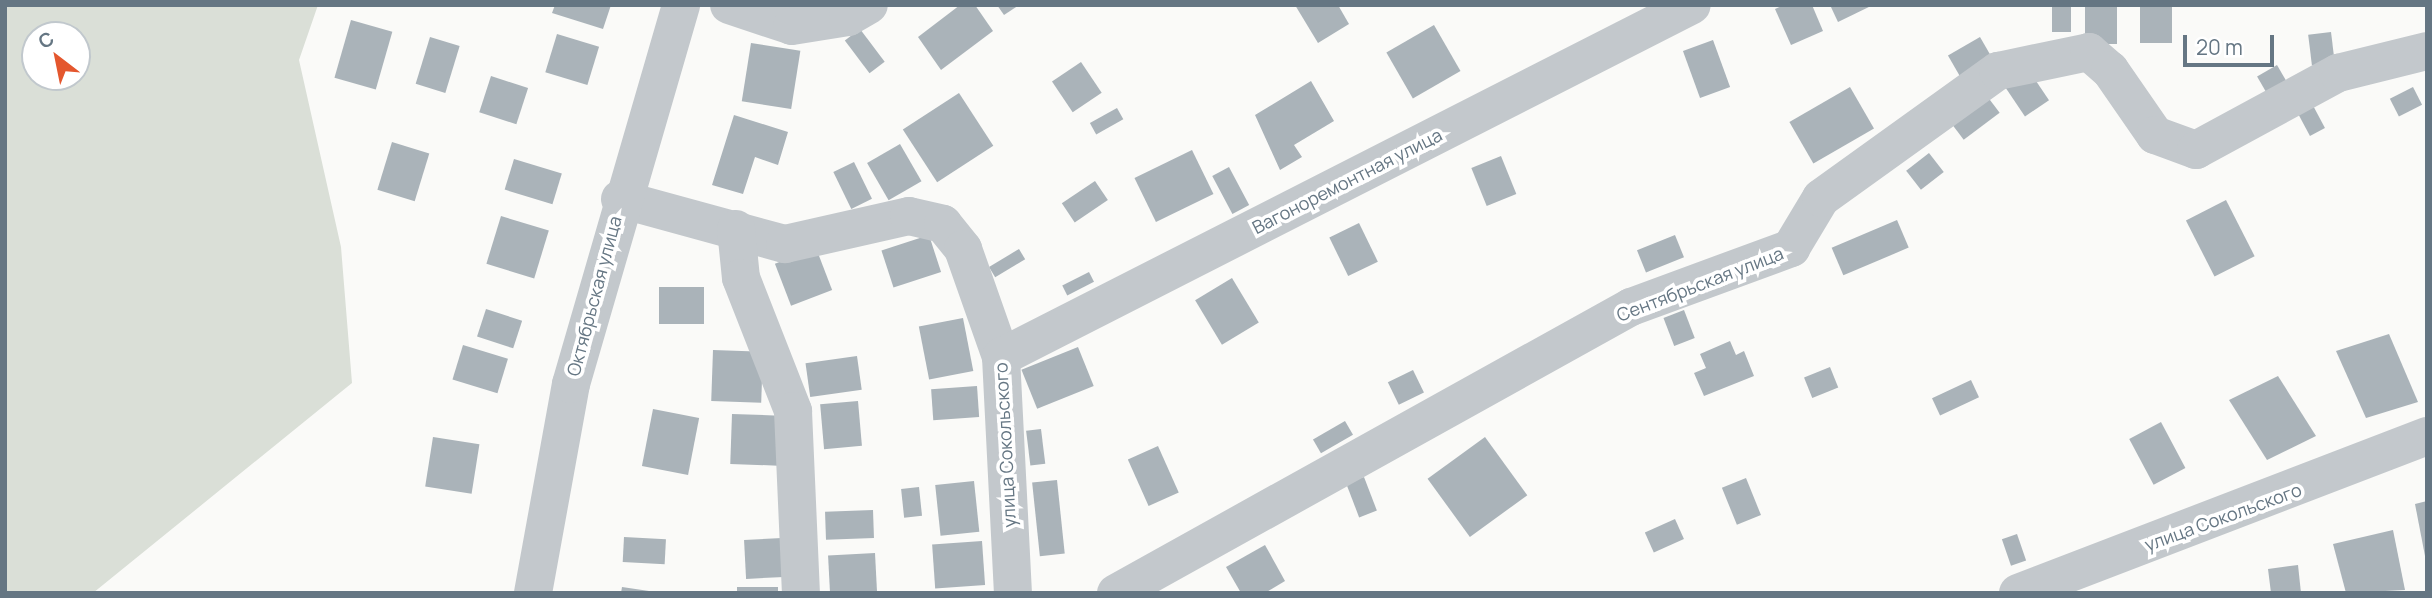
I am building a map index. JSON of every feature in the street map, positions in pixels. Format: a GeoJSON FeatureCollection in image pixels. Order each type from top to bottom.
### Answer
{"type":"FeatureCollection","features":[{"type":"Feature","properties":{"kind":"street","name":"Октябрьская улица"},"geometry":{"type":"LineString","coordinates":[[533,593],[571,384],[620,199],[681,5]]}},
{"type":"Feature","properties":{"kind":"street"},"geometry":{"type":"LineString","coordinates":[[730,5],[792,26],[848,18],[869,5]]}},
{"type":"Feature","properties":{"kind":"street","name":"Вагоноремонтная улица"},"geometry":{"type":"LineString","coordinates":[[1002,357],[1692,5]]}},
{"type":"Feature","properties":{"kind":"street","name":"Сентябрьская улица"},"geometry":{"type":"LineString","coordinates":[[1116,593],[1632,307],[1791,248],[1821,198],[1998,71],[2089,52],[2110,70],[2155,135],[2196,150],[2338,73],[2427,51]]}},
{"type":"Feature","properties":{"kind":"street","name":"улица Сокольского"},"geometry":{"type":"LineString","coordinates":[[620,199],[785,244],[909,216],[943,223],[963,249],[1002,357],[1013,593]]}},
{"type":"Feature","properties":{"kind":"street"},"geometry":{"type":"LineString","coordinates":[[736,229],[741,278],[793,411],[800,593]]}},
{"type":"Feature","properties":{"kind":"street","name":"улица Сокольского"},"geometry":{"type":"LineString","coordinates":[[2018,593],[2427,436]]}},
{"type":"Feature","properties":{"kind":"shaded area"},"geometry":{"type":"Polygon","coordinates":[[[5,5],[318,5],[299,60],[341,247],[352,383],[93,593],[5,593],[5,5]]]}},
{"type":"Feature","properties":{"kind":"building"},"geometry":{"type":"Polygon","coordinates":[[[555,5],[611,5],[603,29],[552,13],[555,5]]]}},
{"type":"Feature","properties":{"kind":"building"},"geometry":{"type":"Polygon","coordinates":[[[960,5],[975,5],[993,31],[941,70],[918,37],[960,5]]]}},
{"type":"Feature","properties":{"kind":"building"},"geometry":{"type":"Polygon","coordinates":[[[997,5],[1019,5],[1004,15],[997,5]]]}},
{"type":"Feature","properties":{"kind":"building"},"geometry":{"type":"Polygon","coordinates":[[[1295,5],[1338,5],[1349,24],[1318,43],[1295,5]]]}},
{"type":"Feature","properties":{"kind":"building"},"geometry":{"type":"Polygon","coordinates":[[[1784,5],[1812,5],[1823,31],[1791,45],[1775,9],[1784,5]]]}},
{"type":"Feature","properties":{"kind":"building"},"geometry":{"type":"Polygon","coordinates":[[[1830,5],[1873,5],[1838,22],[1830,5]]]}},
{"type":"Feature","properties":{"kind":"building"},"geometry":{"type":"Polygon","coordinates":[[[2052,5],[2071,5],[2071,32],[2052,32],[2052,5]]]}},
{"type":"Feature","properties":{"kind":"building"},"geometry":{"type":"Polygon","coordinates":[[[2085,5],[2117,5],[2117,44],[2085,44],[2085,5]]]}},
{"type":"Feature","properties":{"kind":"building"},"geometry":{"type":"Polygon","coordinates":[[[2140,5],[2172,5],[2172,43],[2140,43],[2140,5]]]}},
{"type":"Feature","properties":{"kind":"building"},"geometry":{"type":"Polygon","coordinates":[[[351,20],[392,32],[376,90],[334,78],[351,20]]]}},
{"type":"Feature","properties":{"kind":"building"},"geometry":{"type":"Polygon","coordinates":[[[1434,25],[1460,71],[1413,98],[1386,52],[1434,25]]]}},
{"type":"Feature","properties":{"kind":"building"},"geometry":{"type":"Polygon","coordinates":[[[860,29],[885,62],[870,73],[845,40],[860,29]]]}},
{"type":"Feature","properties":{"kind":"building"},"geometry":{"type":"Polygon","coordinates":[[[2331,32],[2335,63],[2312,66],[2308,35],[2331,32]]]}},
{"type":"Feature","properties":{"kind":"building"},"geometry":{"type":"Polygon","coordinates":[[[557,34],[599,47],[587,85],[545,72],[557,34]]]}},
{"type":"Feature","properties":{"kind":"building"},"geometry":{"type":"Polygon","coordinates":[[[430,37],[460,46],[445,93],[416,84],[430,37]]]}},
{"type":"Feature","properties":{"kind":"building"},"geometry":{"type":"Polygon","coordinates":[[[1980,37],[1995,63],[1963,81],[1948,56],[1980,37]]]}},
{"type":"Feature","properties":{"kind":"building"},"geometry":{"type":"Polygon","coordinates":[[[1713,40],[1730,87],[1700,98],[1683,51],[1713,40]]]}},
{"type":"Feature","properties":{"kind":"building"},"geometry":{"type":"Polygon","coordinates":[[[751,43],[800,51],[791,109],[742,101],[751,43]]]}},
{"type":"Feature","properties":{"kind":"building"},"geometry":{"type":"Polygon","coordinates":[[[1081,62],[1102,93],[1073,112],[1052,82],[1081,62]]]}},
{"type":"Feature","properties":{"kind":"building"},"geometry":{"type":"Polygon","coordinates":[[[2277,65],[2287,82],[2267,94],[2257,76],[2277,65]]]}},
{"type":"Feature","properties":{"kind":"building"},"geometry":{"type":"Polygon","coordinates":[[[2030,72],[2049,100],[2025,116],[2006,88],[2030,72]]]}},
{"type":"Feature","properties":{"kind":"building"},"geometry":{"type":"Polygon","coordinates":[[[491,76],[528,88],[516,124],[479,112],[491,76]]]}},
{"type":"Feature","properties":{"kind":"building"},"geometry":{"type":"Polygon","coordinates":[[[1311,81],[1334,121],[1294,145],[1302,157],[1280,170],[1255,115],[1311,81]]]}},
{"type":"Feature","properties":{"kind":"building"},"geometry":{"type":"Polygon","coordinates":[[[1850,87],[1874,129],[1813,164],[1789,122],[1850,87]]]}},
{"type":"Feature","properties":{"kind":"building"},"geometry":{"type":"Polygon","coordinates":[[[2413,87],[2422,105],[2399,117],[2390,99],[2413,87]]]}},
{"type":"Feature","properties":{"kind":"building"},"geometry":{"type":"Polygon","coordinates":[[[959,93],[993,146],[937,182],[903,129],[959,93]]]}},
{"type":"Feature","properties":{"kind":"building"},"geometry":{"type":"Polygon","coordinates":[[[1987,96],[2000,113],[1964,140],[1951,123],[1987,96]]]}},
{"type":"Feature","properties":{"kind":"building"},"geometry":{"type":"Polygon","coordinates":[[[2309,98],[2325,128],[2310,136],[2294,106],[2309,98]]]}},
{"type":"Feature","properties":{"kind":"building"},"geometry":{"type":"Polygon","coordinates":[[[1117,108],[1123,119],[1096,134],[1090,123],[1117,108]]]}},
{"type":"Feature","properties":{"kind":"building"},"geometry":{"type":"Polygon","coordinates":[[[734,115],[788,132],[778,165],[755,157],[743,194],[712,185],[734,115]]]}},
{"type":"Feature","properties":{"kind":"building"},"geometry":{"type":"Polygon","coordinates":[[[392,142],[429,153],[415,201],[377,190],[392,142]]]}},
{"type":"Feature","properties":{"kind":"building"},"geometry":{"type":"Polygon","coordinates":[[[900,144],[922,181],[889,200],[867,163],[900,144]]]}},
{"type":"Feature","properties":{"kind":"building"},"geometry":{"type":"Polygon","coordinates":[[[1192,150],[1213,194],[1156,222],[1134,178],[1192,150]]]}},
{"type":"Feature","properties":{"kind":"building"},"geometry":{"type":"Polygon","coordinates":[[[1929,153],[1944,172],[1921,190],[1906,171],[1929,153]]]}},
{"type":"Feature","properties":{"kind":"building"},"geometry":{"type":"Polygon","coordinates":[[[1501,156],[1516,194],[1487,206],[1471,168],[1501,156]]]}},
{"type":"Feature","properties":{"kind":"building"},"geometry":{"type":"Polygon","coordinates":[[[514,159],[562,174],[552,204],[505,190],[514,159]]]}},
{"type":"Feature","properties":{"kind":"building"},"geometry":{"type":"Polygon","coordinates":[[[854,162],[872,199],[851,209],[833,172],[854,162]]]}},
{"type":"Feature","properties":{"kind":"building"},"geometry":{"type":"Polygon","coordinates":[[[1229,167],[1249,205],[1232,214],[1212,176],[1229,167]]]}},
{"type":"Feature","properties":{"kind":"building"},"geometry":{"type":"Polygon","coordinates":[[[1095,181],[1108,200],[1075,222],[1062,203],[1095,181]]]}},
{"type":"Feature","properties":{"kind":"building"},"geometry":{"type":"Polygon","coordinates":[[[2226,200],[2255,256],[2215,277],[2186,220],[2226,200]]]}},
{"type":"Feature","properties":{"kind":"building"},"geometry":{"type":"Polygon","coordinates":[[[501,216],[549,231],[534,278],[486,264],[501,216]]]}},
{"type":"Feature","properties":{"kind":"building"},"geometry":{"type":"Polygon","coordinates":[[[1897,220],[1909,248],[1843,275],[1832,248],[1897,220]]]}},
{"type":"Feature","properties":{"kind":"building"},"geometry":{"type":"Polygon","coordinates":[[[1359,223],[1378,262],[1348,276],[1329,237],[1359,223]]]}},
{"type":"Feature","properties":{"kind":"building"},"geometry":{"type":"Polygon","coordinates":[[[929,235],[941,272],[893,288],[881,250],[929,235]]]}},
{"type":"Feature","properties":{"kind":"building"},"geometry":{"type":"Polygon","coordinates":[[[1675,235],[1684,257],[1646,273],[1637,250],[1675,235]]]}},
{"type":"Feature","properties":{"kind":"building"},"geometry":{"type":"Polygon","coordinates":[[[816,248],[832,290],[791,306],[775,264],[816,248]]]}},
{"type":"Feature","properties":{"kind":"building"},"geometry":{"type":"Polygon","coordinates":[[[1019,249],[1025,259],[995,277],[989,267],[1019,249]]]}},
{"type":"Feature","properties":{"kind":"building"},"geometry":{"type":"Polygon","coordinates":[[[1089,272],[1094,282],[1067,295],[1062,286],[1089,272]]]}},
{"type":"Feature","properties":{"kind":"building"},"geometry":{"type":"Polygon","coordinates":[[[1232,278],[1259,323],[1222,345],[1195,300],[1232,278]]]}},
{"type":"Feature","properties":{"kind":"building"},"geometry":{"type":"Polygon","coordinates":[[[659,287],[704,287],[704,324],[659,324],[659,287]]]}},
{"type":"Feature","properties":{"kind":"building"},"geometry":{"type":"Polygon","coordinates":[[[486,309],[522,321],[513,348],[477,337],[486,309]]]}},
{"type":"Feature","properties":{"kind":"building"},"geometry":{"type":"Polygon","coordinates":[[[1684,310],[1695,338],[1674,346],[1663,318],[1684,310]]]}},
{"type":"Feature","properties":{"kind":"building"},"geometry":{"type":"Polygon","coordinates":[[[963,318],[973,371],[929,380],[919,327],[963,318]]]}},
{"type":"Feature","properties":{"kind":"building"},"geometry":{"type":"Polygon","coordinates":[[[2389,334],[2418,402],[2366,418],[2336,351],[2389,334]]]}},
{"type":"Feature","properties":{"kind":"building"},"geometry":{"type":"Polygon","coordinates":[[[1730,341],[1736,355],[1744,351],[1754,376],[1704,396],[1694,373],[1706,368],[1700,354],[1730,341]]]}},
{"type":"Feature","properties":{"kind":"building"},"geometry":{"type":"Polygon","coordinates":[[[463,345],[508,359],[497,393],[452,379],[463,345]]]}},
{"type":"Feature","properties":{"kind":"building"},"geometry":{"type":"Polygon","coordinates":[[[1078,347],[1094,386],[1037,409],[1021,370],[1078,347]]]}},
{"type":"Feature","properties":{"kind":"building"},"geometry":{"type":"Polygon","coordinates":[[[713,350],[763,352],[761,403],[711,401],[713,350]]]}},
{"type":"Feature","properties":{"kind":"building"},"geometry":{"type":"Polygon","coordinates":[[[857,356],[862,390],[810,397],[806,363],[857,356]]]}},
{"type":"Feature","properties":{"kind":"building"},"geometry":{"type":"Polygon","coordinates":[[[1830,367],[1838,387],[1812,398],[1804,377],[1830,367]]]}},
{"type":"Feature","properties":{"kind":"building"},"geometry":{"type":"Polygon","coordinates":[[[1413,370],[1424,392],[1399,405],[1388,382],[1413,370]]]}},
{"type":"Feature","properties":{"kind":"building"},"geometry":{"type":"Polygon","coordinates":[[[2278,376],[2316,436],[2267,460],[2229,400],[2278,376]]]}},
{"type":"Feature","properties":{"kind":"building"},"geometry":{"type":"Polygon","coordinates":[[[1971,380],[1979,397],[1940,415],[1932,398],[1971,380]]]}},
{"type":"Feature","properties":{"kind":"building"},"geometry":{"type":"Polygon","coordinates":[[[977,386],[979,417],[933,420],[931,389],[977,386]]]}},
{"type":"Feature","properties":{"kind":"building"},"geometry":{"type":"Polygon","coordinates":[[[858,401],[862,446],[824,449],[820,404],[858,401]]]}},
{"type":"Feature","properties":{"kind":"building"},"geometry":{"type":"Polygon","coordinates":[[[653,409],[699,418],[688,475],[642,466],[653,409]]]}},
{"type":"Feature","properties":{"kind":"building"},"geometry":{"type":"Polygon","coordinates":[[[732,414],[780,416],[778,466],[730,464],[732,414]]]}},
{"type":"Feature","properties":{"kind":"building"},"geometry":{"type":"Polygon","coordinates":[[[1345,421],[1353,435],[1321,453],[1313,440],[1345,421]]]}},
{"type":"Feature","properties":{"kind":"building"},"geometry":{"type":"Polygon","coordinates":[[[2161,422],[2185,468],[2154,485],[2129,439],[2161,422]]]}},
{"type":"Feature","properties":{"kind":"building"},"geometry":{"type":"Polygon","coordinates":[[[1041,429],[1045,464],[1030,466],[1026,431],[1041,429]]]}},
{"type":"Feature","properties":{"kind":"building"},"geometry":{"type":"Polygon","coordinates":[[[433,437],[479,444],[472,494],[425,486],[433,437]]]}},
{"type":"Feature","properties":{"kind":"building"},"geometry":{"type":"Polygon","coordinates":[[[1485,437],[1527,495],[1470,537],[1428,479],[1485,437]]]}},
{"type":"Feature","properties":{"kind":"building"},"geometry":{"type":"Polygon","coordinates":[[[1158,446],[1179,493],[1149,506],[1128,459],[1158,446]]]}},
{"type":"Feature","properties":{"kind":"building"},"geometry":{"type":"Polygon","coordinates":[[[1364,477],[1377,511],[1359,517],[1346,484],[1364,477]]]}},
{"type":"Feature","properties":{"kind":"building"},"geometry":{"type":"Polygon","coordinates":[[[1746,478],[1761,515],[1737,525],[1722,488],[1746,478]]]}},
{"type":"Feature","properties":{"kind":"building"},"geometry":{"type":"Polygon","coordinates":[[[1057,480],[1065,554],[1040,556],[1032,483],[1057,480]]]}},
{"type":"Feature","properties":{"kind":"building"},"geometry":{"type":"Polygon","coordinates":[[[974,481],[979,532],[941,536],[935,485],[974,481]]]}},
{"type":"Feature","properties":{"kind":"building"},"geometry":{"type":"Polygon","coordinates":[[[919,487],[922,516],[904,518],[901,489],[919,487]]]}},
{"type":"Feature","properties":{"kind":"building"},"geometry":{"type":"Polygon","coordinates":[[[2427,501],[2427,556],[2425,556],[2415,504],[2427,501]]]}},
{"type":"Feature","properties":{"kind":"building"},"geometry":{"type":"Polygon","coordinates":[[[873,510],[874,538],[826,540],[825,512],[873,510]]]}},
{"type":"Feature","properties":{"kind":"building"},"geometry":{"type":"Polygon","coordinates":[[[1675,519],[1684,539],[1654,553],[1645,532],[1675,519]]]}},
{"type":"Feature","properties":{"kind":"building"},"geometry":{"type":"Polygon","coordinates":[[[2393,530],[2405,590],[2346,593],[2333,544],[2393,530]]]}},
{"type":"Feature","properties":{"kind":"building"},"geometry":{"type":"Polygon","coordinates":[[[2017,534],[2026,560],[2011,566],[2002,539],[2017,534]]]}},
{"type":"Feature","properties":{"kind":"building"},"geometry":{"type":"Polygon","coordinates":[[[624,537],[666,539],[665,564],[623,562],[624,537]]]}},
{"type":"Feature","properties":{"kind":"building"},"geometry":{"type":"Polygon","coordinates":[[[782,538],[784,577],[746,579],[744,540],[782,538]]]}},
{"type":"Feature","properties":{"kind":"building"},"geometry":{"type":"Polygon","coordinates":[[[982,541],[985,585],[935,588],[932,544],[982,541]]]}},
{"type":"Feature","properties":{"kind":"building"},"geometry":{"type":"Polygon","coordinates":[[[1265,545],[1285,581],[1265,593],[1241,593],[1226,567],[1265,545]]]}},
{"type":"Feature","properties":{"kind":"building"},"geometry":{"type":"Polygon","coordinates":[[[875,553],[877,593],[830,593],[828,555],[875,553]]]}},
{"type":"Feature","properties":{"kind":"building"},"geometry":{"type":"Polygon","coordinates":[[[2298,565],[2301,593],[2271,593],[2268,569],[2298,565]]]}},
{"type":"Feature","properties":{"kind":"building"},"geometry":{"type":"Polygon","coordinates":[[[622,587],[649,591],[649,593],[621,593],[622,587]]]}},
{"type":"Feature","properties":{"kind":"building"},"geometry":{"type":"Polygon","coordinates":[[[737,587],[778,587],[778,593],[737,593],[737,587]]]}}]}
